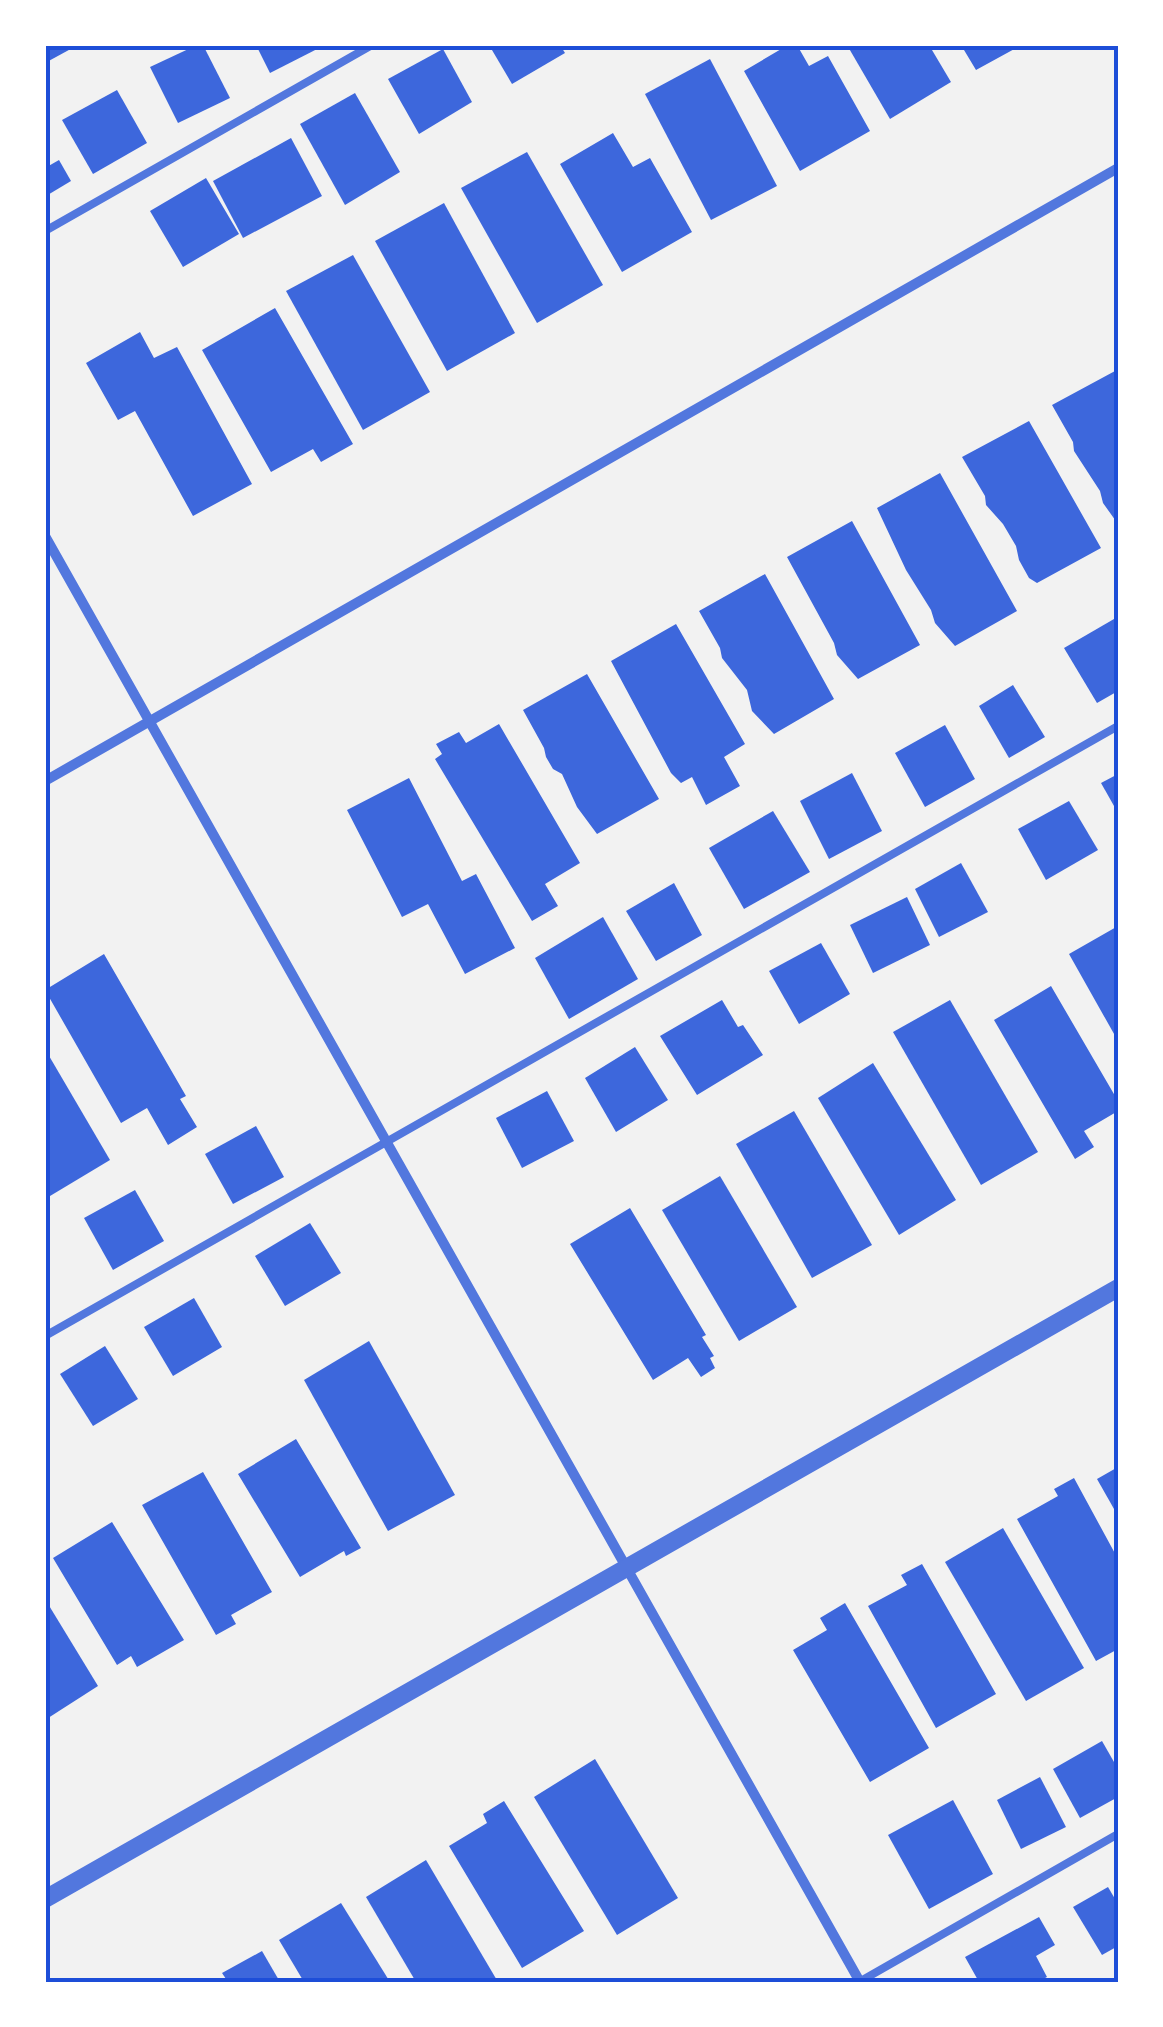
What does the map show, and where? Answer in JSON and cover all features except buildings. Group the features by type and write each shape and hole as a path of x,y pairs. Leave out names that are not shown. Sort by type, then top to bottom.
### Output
{"street":[{"path":"45,781 1118,168"},
{"path":"45,536 859,1982"},
{"path":"45,1899 1118,1288"}],"lane":[{"path":"45,231 372,45"},
{"path":"45,1336 1118,726"},
{"path":"859,1982 1118,1834"}]}
